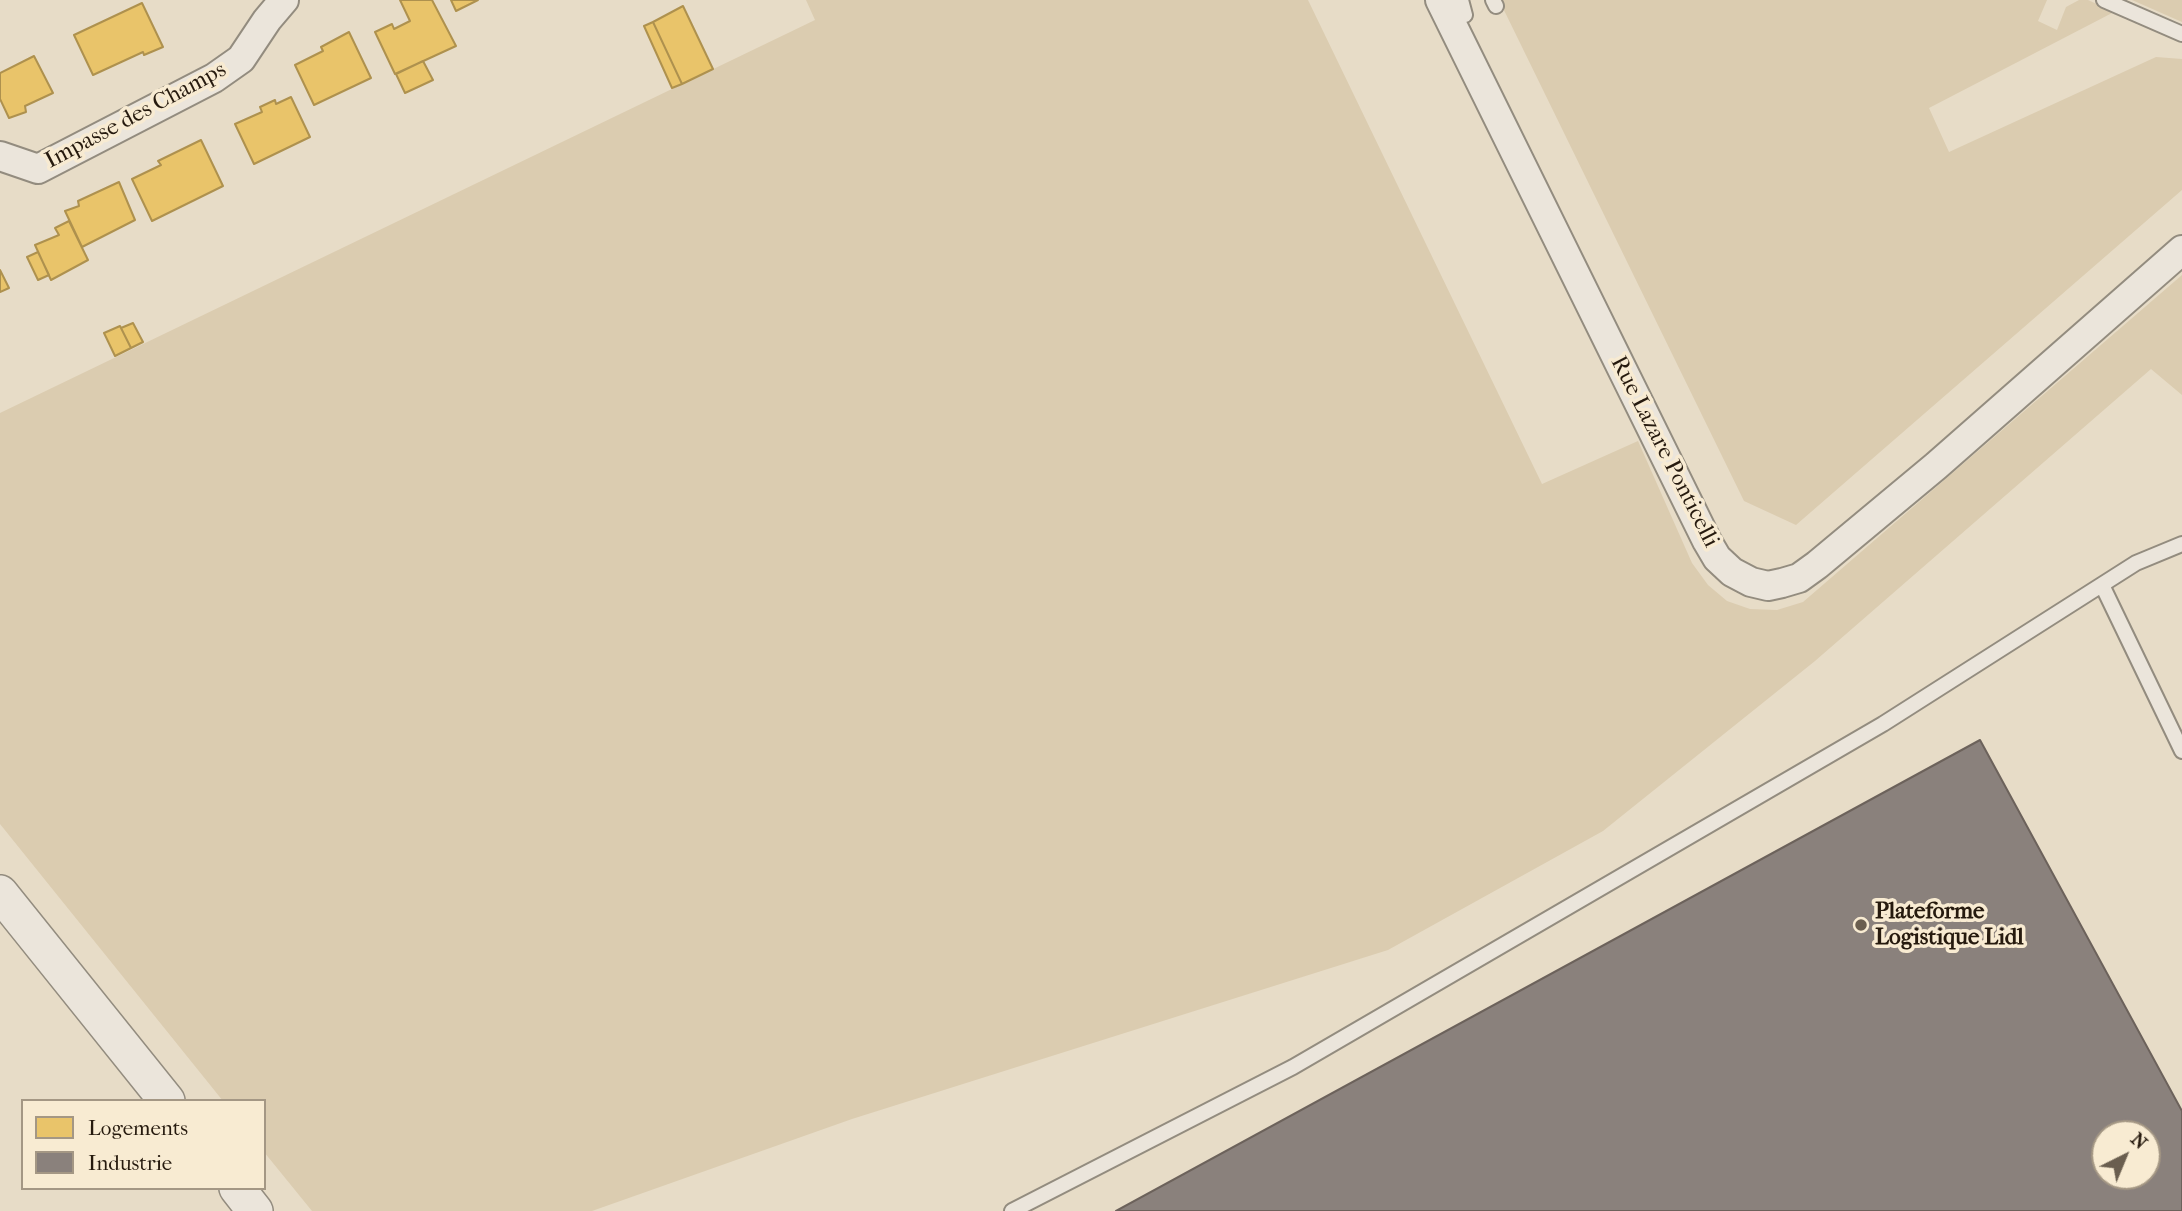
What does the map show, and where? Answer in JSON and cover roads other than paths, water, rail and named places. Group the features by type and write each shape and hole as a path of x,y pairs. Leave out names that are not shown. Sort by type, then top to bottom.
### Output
{"street":[{"name":"Impasse des Champs","path":"0,156 38,169 214,78 241,59 284,0"},
{"name":"Rue Lazare Ponticelli","path":"1440,0 1707,541 1717,558 1732,572 1751,582 1768,586 1782,583 1799,578 1817,565 1936,466 2182,250"},
{"path":"0,893 165,1099"},
{"path":"239,1190 255,1211"}],"lane":[{"path":"1461,0 1465,15"},
{"path":"2104,0 2182,34"},
{"path":"1012,1211 1293,1067 1883,724 2136,563 2182,544"},
{"path":"2102,584 2182,751"}],"place":[{"name":"Plateforme Logistique Lidl","path":"1861,925"}]}
